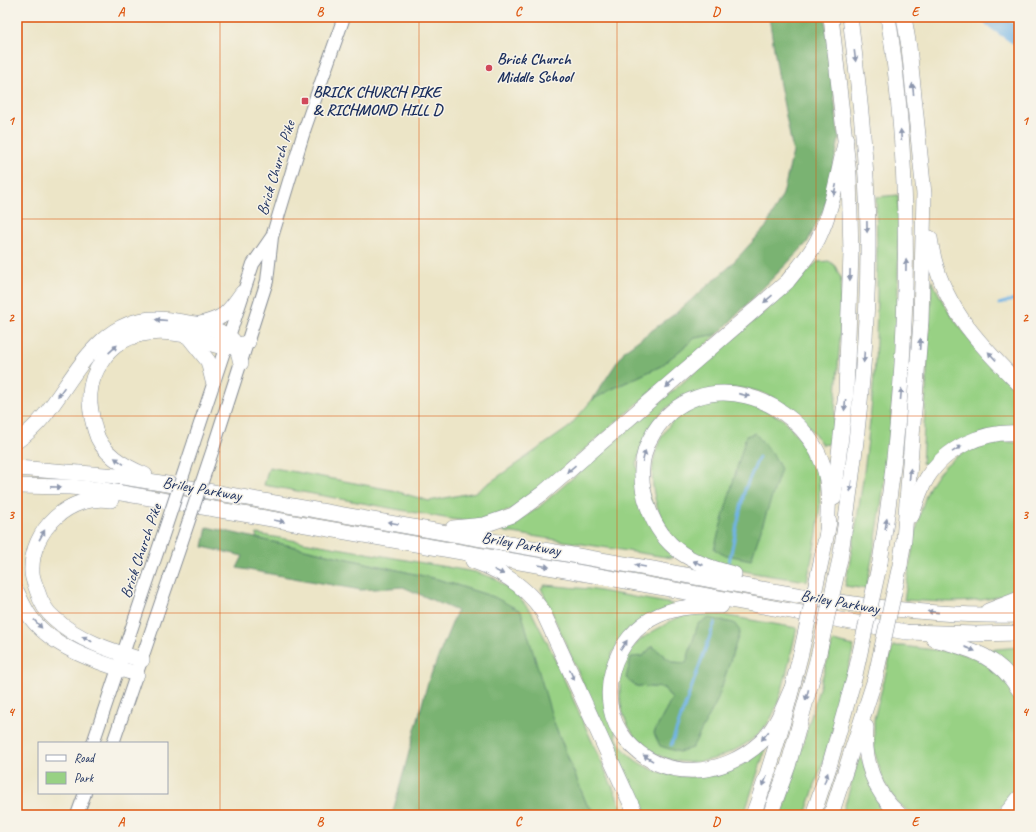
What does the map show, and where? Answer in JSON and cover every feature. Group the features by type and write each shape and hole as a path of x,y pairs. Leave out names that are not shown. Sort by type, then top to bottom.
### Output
{"highway":[{"path":"753,815 785,720 822,557 836,493 846,392 850,332 851,253 849,175 831,17"},
{"path":"770,815 788,766 818,657 840,559 851,489 860,412 866,324 868,232 860,95 850,17"},
{"path":"813,815 828,770 855,675 880,562 892,486 902,383 906,238 899,109 888,17"},
{"path":"904,17 909,47 924,194 932,252 940,282 960,319 977,340 1019,384"},
{"path":"432,530 484,525 514,515 542,493 787,282 806,258 818,239 834,195 846,139"},
{"path":"831,815 868,705 875,679 904,540 921,321 924,194"},
{"path":"17,441 44,416 83,360 102,340 113,332 135,323 151,319 200,324 215,321 227,314 242,293"},
{"path":"200,324 234,342 241,363"},
{"path":"167,484 132,469 109,454 95,433 89,398 94,373 105,356 117,344 129,337 144,333 164,332 234,342"},
{"path":"188,336 208,362 213,382"},
{"path":"802,595 764,582 709,568 694,562 678,552 661,532 650,514 644,496 641,474 644,456 649,440 669,413 680,405 703,396 736,393 768,403 782,410 796,421 807,434 817,450 824,466 827,480 827,532"},
{"path":"904,540 919,492 934,467 951,453 972,441 1003,433 1019,433"},
{"name":"Briley Parkway","path":"17,468 117,476 167,484 865,605 972,616 1019,615"},
{"name":"Briley Parkway","path":"17,486 70,487 104,490 906,632 976,634 1019,633"},
{"path":"139,667 120,661 97,644 72,631 53,618 40,601 32,573 33,560 41,536 49,523 66,509 83,501 100,498 208,515 241,514"},
{"path":"409,544 488,566 505,574 536,601 549,622 636,815"},
{"path":"17,592 27,613 50,637 101,663 120,661"},
{"path":"972,616 1012,604 1019,599"},
{"path":"772,608 695,606 674,609 657,616 641,626 620,650 614,664 609,685 610,703 616,723 626,740 647,758 669,768 694,771 719,766 740,756 761,742 777,722 791,690"},
{"path":"906,632 966,647 984,655 1009,675 1019,690"},
{"path":"868,705 865,739 869,766 879,790 900,815"},
{"path":"1005,815 1019,798"}],"main road":[{"name":"Brick Church Pike","path":"93,742 213,382 268,281 272,237 305,128 344,17"},
{"name":"Brick Church Pike","path":"234,342 242,293 253,264 272,237"},
{"path":"113,742 241,363"},
{"path":"77,815 85,794"}],"green space":[{"path":"769,17 825,17 839,139 824,209 807,243 718,334 695,338 661,366 592,400 625,350 676,313 728,268 766,227 783,194 793,152"},
{"path":"898,195 898,294 893,393 883,491 866,589 845,586 864,474 873,389 877,300 876,197"},
{"path":"829,261 835,266 841,278 840,338 833,439 829,444 822,445 807,424 798,415 777,400 765,394 753,390 736,388 689,397 673,403 663,411 653,423 646,436 636,464 673,554 672,558 506,532 500,528 524,517 538,508 793,287 817,262"},
{"path":"932,281 945,306 959,326 984,356 1019,392 1019,428 945,449 936,455 929,465 922,463"},
{"path":"718,334 517,508 475,522 450,519 264,485 269,467 392,490 429,501 476,492 568,428 592,400 661,366 695,338"},
{"path":"717,400 733,400 749,403 783,419 810,450 819,477 820,507 817,534 807,581 744,571 696,556 690,553 674,538 663,520 655,500 652,478 654,457 661,437 674,420 692,407"},
{"path":"755,433 774,456 781,469 751,560 722,554 714,549 746,436"},
{"path":"1003,441 1019,443 1019,589 992,598 963,602 904,600 915,535 929,487 936,476 949,462 964,452"},
{"path":"207,527 437,579 494,597 521,611 553,720 587,805 601,815 392,815 428,682 457,611 403,587 361,590 237,568 243,556 203,547"},
{"path":"257,534 475,572 494,578 516,594 532,613 551,650 625,815 601,815 587,805 553,720 494,597 437,579 256,538"},
{"path":"545,585 589,589 673,604 612,653 616,737 627,753 640,763 655,771 690,777 708,776 725,772 740,766 762,749 765,750 744,815 641,815 541,588"},
{"path":"691,614 722,615 797,628 786,677 778,703 768,723 758,735 738,748 716,758 698,762 680,762 664,758 650,750 637,739 628,726 622,709 620,678 625,658 640,640 674,619","holes":["698,625 679,752 660,745 654,733 672,699 664,688 636,686 631,658 643,656 652,646 672,662 687,663"]},
{"path":"709,618 734,623 740,631 717,701 692,748 679,752 660,746 654,733 672,699 664,688 636,686 626,678 631,657 643,656 652,646 672,662 686,663 698,624"},
{"path":"833,641 854,646 829,744 805,815 782,815"},
{"path":"893,646 960,653 980,660 997,671 1012,689 1019,703 1019,781 1008,801 991,815 914,815 898,804 884,782 874,751 874,719"},
{"path":"1019,647 1019,681 986,650"},
{"path":"859,758 861,759 892,815 842,815"}],"waterway":[{"path":"989,17 1019,38"},
{"path":"999,304 1019,298"},
{"path":"729,562 745,489 759,457"},
{"path":"671,745 715,622"}],"place":[{"name":"Brick Church Middle School","path":"489,68"},
{"name":"BRICK CHURCH PIKE & RICHMOND HILL D","path":"305,101"}]}
